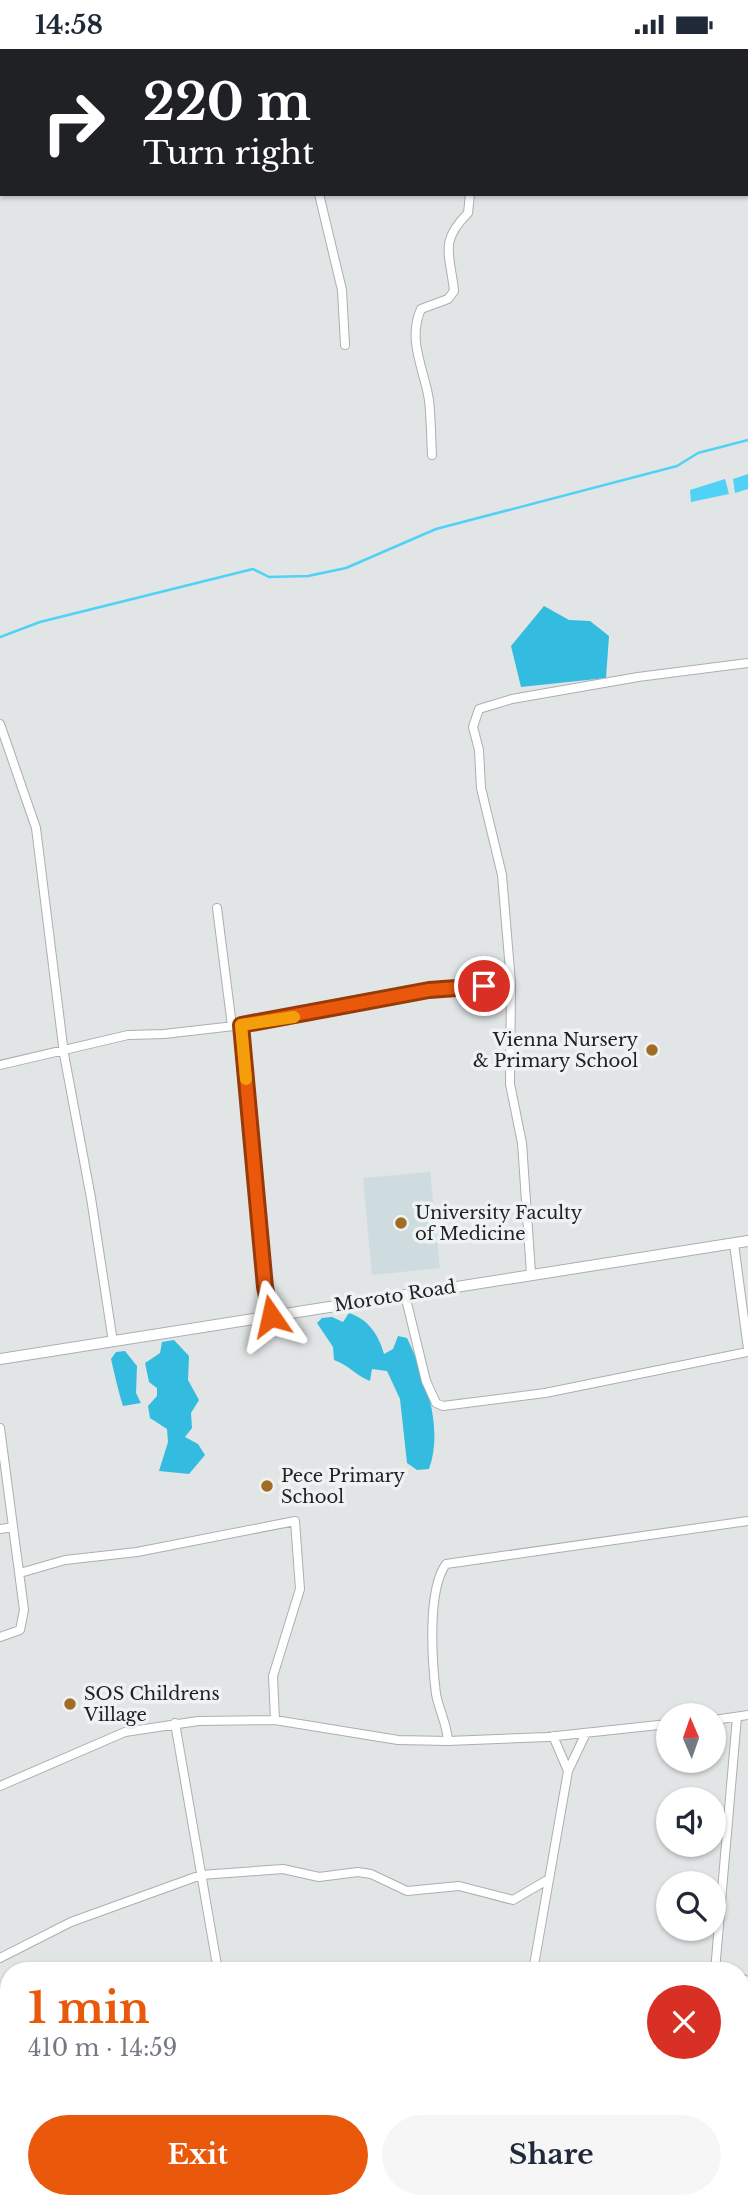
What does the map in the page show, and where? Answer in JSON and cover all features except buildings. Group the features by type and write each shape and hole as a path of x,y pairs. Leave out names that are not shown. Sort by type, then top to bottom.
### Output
{"main road":[{"name":"Moroto Road","path":"0,1359 531,1273 748,1241"}],"street":[{"path":"318,196 342,290 345,345"},
{"path":"432,456 429,403 418,362 414,327 421,309 449,299 454,291 449,239 457,223 468,213 470,196"},
{"path":"531,1273 522,1143 510,1084 511,983 502,867 481,787 479,750 473,727 478,709 512,699 638,677 748,663"},
{"path":"0,725 36,828 63,1049 91,1198 113,1342"},
{"path":"217,908 237,1026 265,1287 271,1316"},
{"path":"0,1065 128,1035 237,1026 429,990 511,983"},
{"path":"405,1295 426,1381 436,1403 443,1406 545,1392 748,1351 734,1244"},
{"path":"0,1429 20,1573 24,1624 20,1630 0,1637"},
{"path":"20,1573 65,1560 137,1552 295,1521 300,1589 274,1676 275,1720"},
{"path":"449,1741 436,1692 433,1621 435,1586 446,1564 748,1521"},
{"path":"0,1529 13,1527"},
{"path":"726,1718 748,1715"},
{"path":"716,1962 737,1717"},
{"path":"0,1786 125,1732 175,1723 275,1720 398,1740 449,1741 553,1736 656,1725"},
{"path":"175,1723 216,1962"},
{"path":"535,1962 568,1771 586,1733"},
{"path":"553,1736 568,1771"},
{"path":"0,1958 71,1922 201,1875 283,1869 318,1877 371,1874 407,1891 459,1886 513,1900 549,1879"}],"shaded area":[{"path":"748,474 748,489 735,493 733,479"},
{"path":"725,479 729,494 691,502 690,490"},
{"path":"544,606 569,620 590,621 609,636 606,678 521,687 511,646"},
{"name":"University Faculty of Medicine","path":"430,1172 440,1268 372,1275 363,1178"},
{"path":"349,1313 362,1319 372,1329 384,1354 393,1349 398,1336 407,1338 430,1402 434,1437 429,1469 417,1470 407,1463 400,1399 387,1371 372,1369 370,1381 334,1360 333,1347 317,1323 322,1318 332,1317 343,1322"},
{"path":"174,1340 189,1356 188,1380 199,1400 191,1413 192,1428 185,1437 198,1444 205,1455 189,1474 159,1471 168,1442 167,1429 150,1418 148,1406 157,1396 157,1388 149,1382 145,1363 160,1353 162,1342"},
{"path":"125,1351 137,1366 136,1393 141,1403 123,1406 111,1359 116,1352"}],"waterway":[{"path":"0,637 40,622 253,569 269,577 308,576 346,568 436,529 677,466 698,453 748,440"}],"slow traffic":[{"path":"246,1079 241,1025 294,1017"}],"place":[{"name":"Vienna Nursery & Primary School","path":"652,1050"},
{"name":"University Faculty of Medicine","path":"401,1223"},
{"name":"Pece Primary School","path":"267,1486"},
{"name":"SOS Childrens Village","path":"70,1704"}],"route":[{"path":"271,1316 265,1287 241,1025 270,1022 429,990 484,986"}]}
